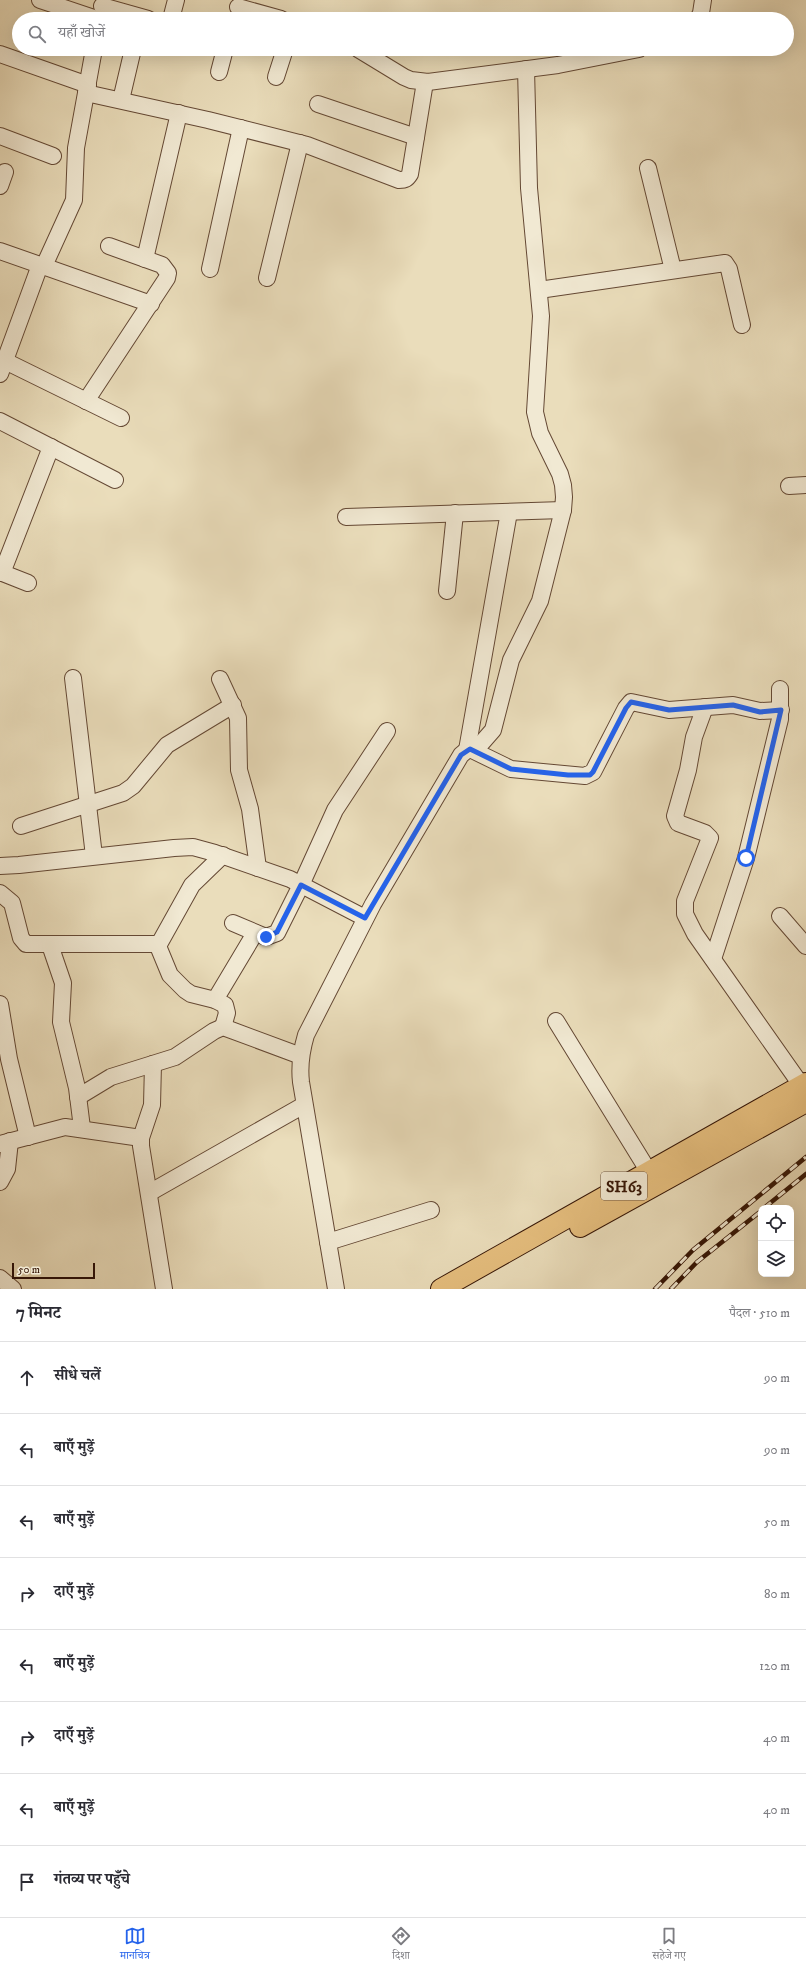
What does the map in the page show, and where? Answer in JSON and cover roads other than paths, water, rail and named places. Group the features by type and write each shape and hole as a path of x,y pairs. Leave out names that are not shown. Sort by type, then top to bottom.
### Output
{"main road":[{"name":"SH63","path":"441,1289 649,1172 805,1091"},
{"name":"SH63","path":"468,1289 805,1091"}],"street":[{"path":"40,0 100,11"},
{"path":"173,12 176,0"},
{"path":"701,12 703,0"},
{"path":"237,9 250,12"},
{"path":"0,54 87,89 121,100 300,143 403,180 410,174 425,82"},
{"path":"93,56 76,148 75,196 42,265 2,367 86,401 121,418"},
{"path":"121,100 131,56"},
{"path":"219,72 223,56"},
{"path":"276,77 282,56"},
{"path":"370,56 404,77 425,82 526,69 599,56"},
{"path":"336,1289 300,1074 300,1056 306,1035 365,918 461,755 468,750 479,746 493,730 511,660 540,602 563,510 563,485 537,423 535,412 541,316 529,188 526,69"},
{"path":"318,104 416,137"},
{"path":"144,259 179,113"},
{"path":"210,269 241,128"},
{"path":"0,136 53,156"},
{"path":"267,278 300,143"},
{"path":"648,168 674,270"},
{"path":"86,401 151,304 167,278 168,273 162,265 109,246"},
{"path":"0,251 151,304"},
{"path":"539,290 725,263 729,269 742,325"},
{"path":"0,421 115,480"},
{"path":"28,583 1,572 51,447"},
{"path":"789,486 806,485"},
{"path":"346,516 563,510"},
{"path":"468,750 509,512"},
{"path":"447,591 455,513"},
{"path":"74,678 94,856"},
{"path":"220,679 238,718 239,770 250,808 258,868"},
{"path":"712,959 746,858 781,710 780,690"},
{"path":"468,750 511,769 568,775 590,775 593,772 626,708 631,702 669,710 733,705 760,712 781,710"},
{"path":"21,826 118,796 128,790 159,753 171,742 233,705"},
{"path":"705,707 694,737 688,770 675,816 678,823 705,833 710,838 685,901 684,908 691,927 712,959 805,1091"},
{"path":"233,923 266,937 277,932 301,885 335,810 387,731"},
{"path":"0,866 186,847 223,855 301,885 365,918"},
{"path":"158,946 195,881 223,855"},
{"path":"0,893 12,903 23,942 30,945 150,943 158,946 170,975 185,990 199,997 222,1002 227,1008 223,1027"},
{"path":"780,916 806,946"},
{"path":"216,1000 255,932"},
{"path":"50,945 62,976 61,1027 78,1098 82,1128"},
{"path":"0,1004 5,1069 28,1137"},
{"path":"556,1021 649,1172"},
{"path":"78,1098 111,1077 175,1056 214,1031 223,1027 300,1056"},
{"path":"154,1064 151,1112 141,1138 164,1289"},
{"path":"149,1193 304,1104"},
{"path":"0,1182 7,1169 5,1142 65,1127 82,1128 141,1138"},
{"path":"328,1242 430,1210"},
{"path":"0,1278 13,1289"}],"railway":[{"path":"655,1289 693,1250 806,1157"},
{"path":"768,1205 806,1174"},
{"path":"671,1289 697,1262 758,1213"}]}
